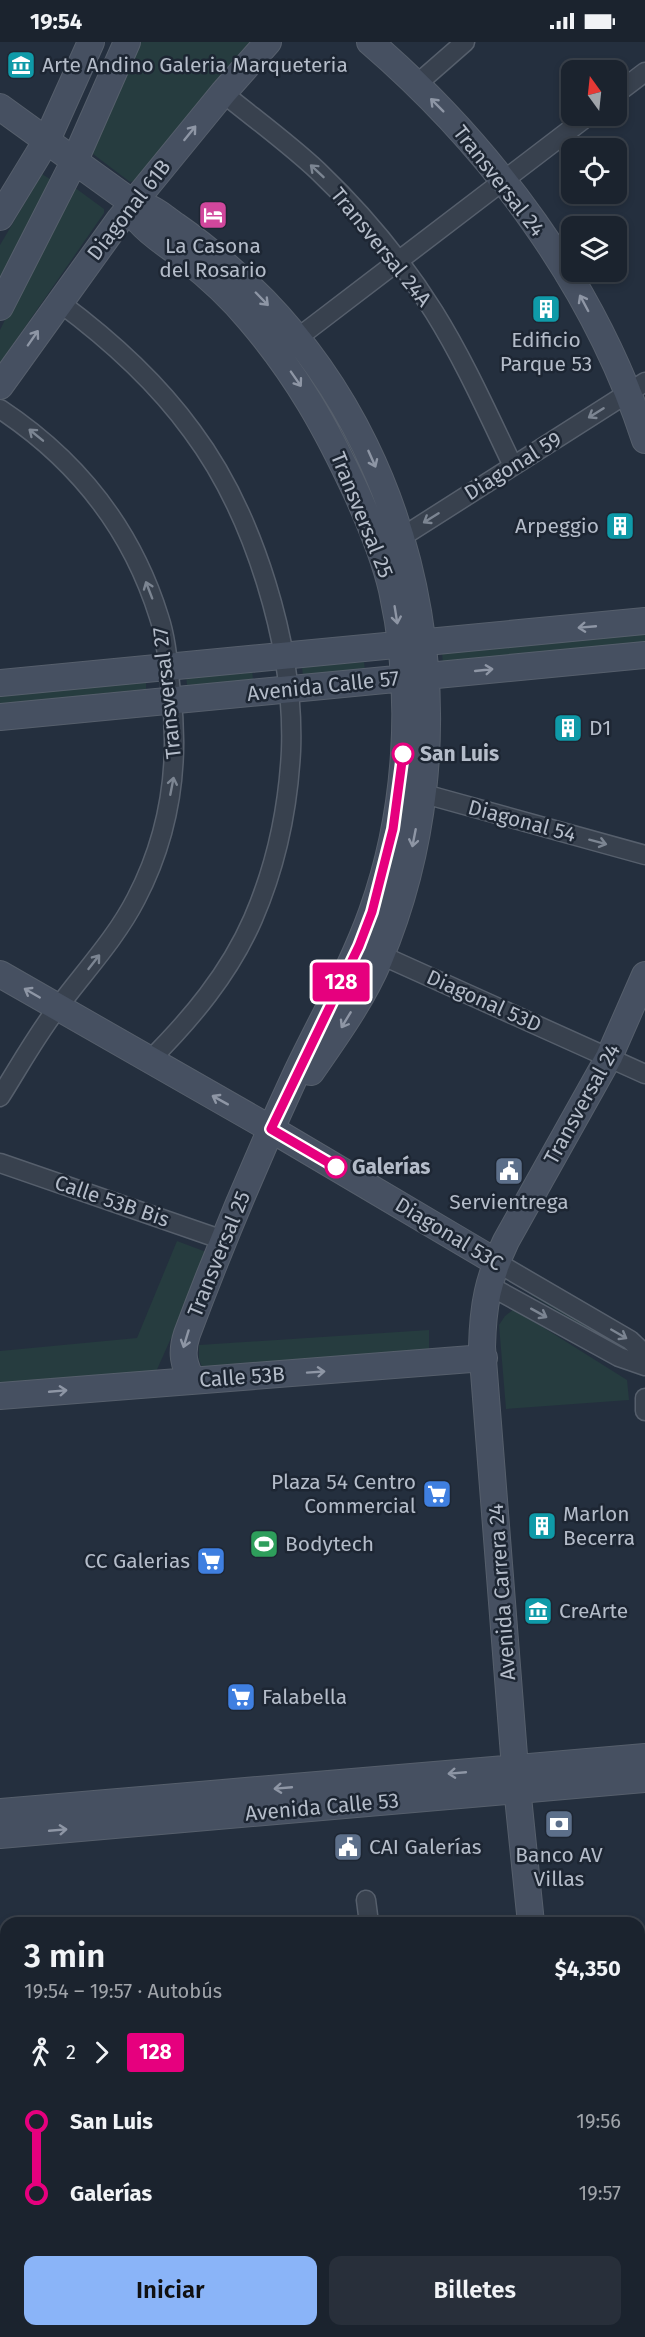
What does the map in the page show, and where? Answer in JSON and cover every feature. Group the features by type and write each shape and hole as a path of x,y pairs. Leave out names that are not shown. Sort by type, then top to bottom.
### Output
{"main road":[{"path":"0,217 47,140 91,42"},
{"path":"0,307 75,160 127,42"},
{"name":"Diagonal 61B","path":"0,386 132,204 268,42"},
{"name":"Transversal 24","path":"370,42 417,84 476,147 540,231 574,284 603,340 639,389 645,440"},
{"name":"Transversal 25","path":"0,107 132,204 141,223 287,345 302,388 343,465 391,543 416,593 412,644 415,677 405,728 411,790 384,871 370,951 343,1025 271,1129 223,1240 183,1347 183,1362 193,1381"},
{"name":"Avenida Calle 57","path":"0,683 645,621"},
{"name":"Avenida Calle 57","path":"0,717 645,654"},
{"name":"Diagonal 53C","path":"0,974 271,1129 492,1273"},
{"name":"Transversal 24","path":"492,1273 609,1058 645,975"},
{"name":"Avenida Carrera 24","path":"492,1273 483,1320 484,1358 516,1779 530,1917"},
{"name":"Calle 53B","path":"0,1396 484,1358"},
{"name":"Avenida Calle 53","path":"0,1835 516,1779 645,1757"},
{"name":"Avenida Calle 53","path":"0,1812 516,1779 645,1779"}],"street":[{"path":"417,84 465,42"},
{"path":"627,86 645,72"},
{"name":"Transversal 24A","path":"223,93 319,172 359,214 398,261 423,295 446,333 513,466"},
{"path":"287,345 575,126"},
{"path":"59,302 109,340 154,383 193,432 226,485 252,542 272,601 288,689 291,750 286,808 273,865 265,887 252,920 225,972 190,1019 149,1061"},
{"name":"Diagonal 59","path":"391,543 639,389"},
{"name":"Transversal 27","path":"0,409 36,433 77,472 112,516 140,565 159,618 168,667 175,770 162,837 136,900 98,957 57,1008 0,1097"},
{"name":"Diagonal 54","path":"411,790 645,855"},
{"name":"Diagonal 53D","path":"370,951 645,1074"},
{"name":"Calle 53B Bis","path":"0,1163 223,1240"},
{"name":"Diagonal 53C","path":"492,1273 630,1340 645,1354"},
{"name":"Diagonal 53C","path":"492,1273 619,1357 645,1366"},
{"path":"366,1900 368,1917"}],"green space":[{"path":"139,42 254,42 137,180 130,182 93,154 91,145"},
{"path":"42,174 53,181 0,287 0,245"},
{"path":"74,187 104,209 104,213 0,363 0,330 70,188"},
{"path":"645,632 645,645 443,665 442,652"},
{"path":"364,662 365,670 303,676 302,667"},
{"path":"252,670 253,680 187,685 186,675"},
{"path":"146,681 146,689 0,704 0,695"},
{"path":"177,1241 209,1253 155,1374 0,1386 0,1351 137,1338"},
{"path":"534,1291 618,1340 615,1345 531,1295"},
{"path":"514,1309 627,1380 629,1400 506,1409 499,1325"},
{"path":"429,1330 429,1354 203,1370 199,1359 199,1345"}],"bus line":[{"name":"128","path":"336,1167 271,1129 324,1014 359,946 372,912 393,829 403,754"}],"place":[{"name":"Arte Andino Galeria Marqueteria","path":"21,65"},
{"name":"La Casona del Rosario","path":"213,215"},
{"name":"Edificio Parque 53","path":"546,309"},
{"name":"Arpeggio","path":"620,526"},
{"name":"D1","path":"568,728"},
{"name":"San Luis","path":"403,754"},
{"name":"Galerías","path":"336,1167"},
{"name":"Servientrega","path":"509,1171"},
{"name":"Plaza 54 Centro Commercial","path":"437,1494"},
{"name":"Marlon Becerra","path":"542,1526"},
{"name":"Bodytech","path":"264,1544"},
{"name":"CC Galerias","path":"211,1561"},
{"name":"CreArte","path":"538,1611"},
{"name":"Falabella","path":"241,1697"},
{"name":"Banco AV Villas","path":"559,1824"},
{"name":"CAI Galerías","path":"348,1847"}]}
